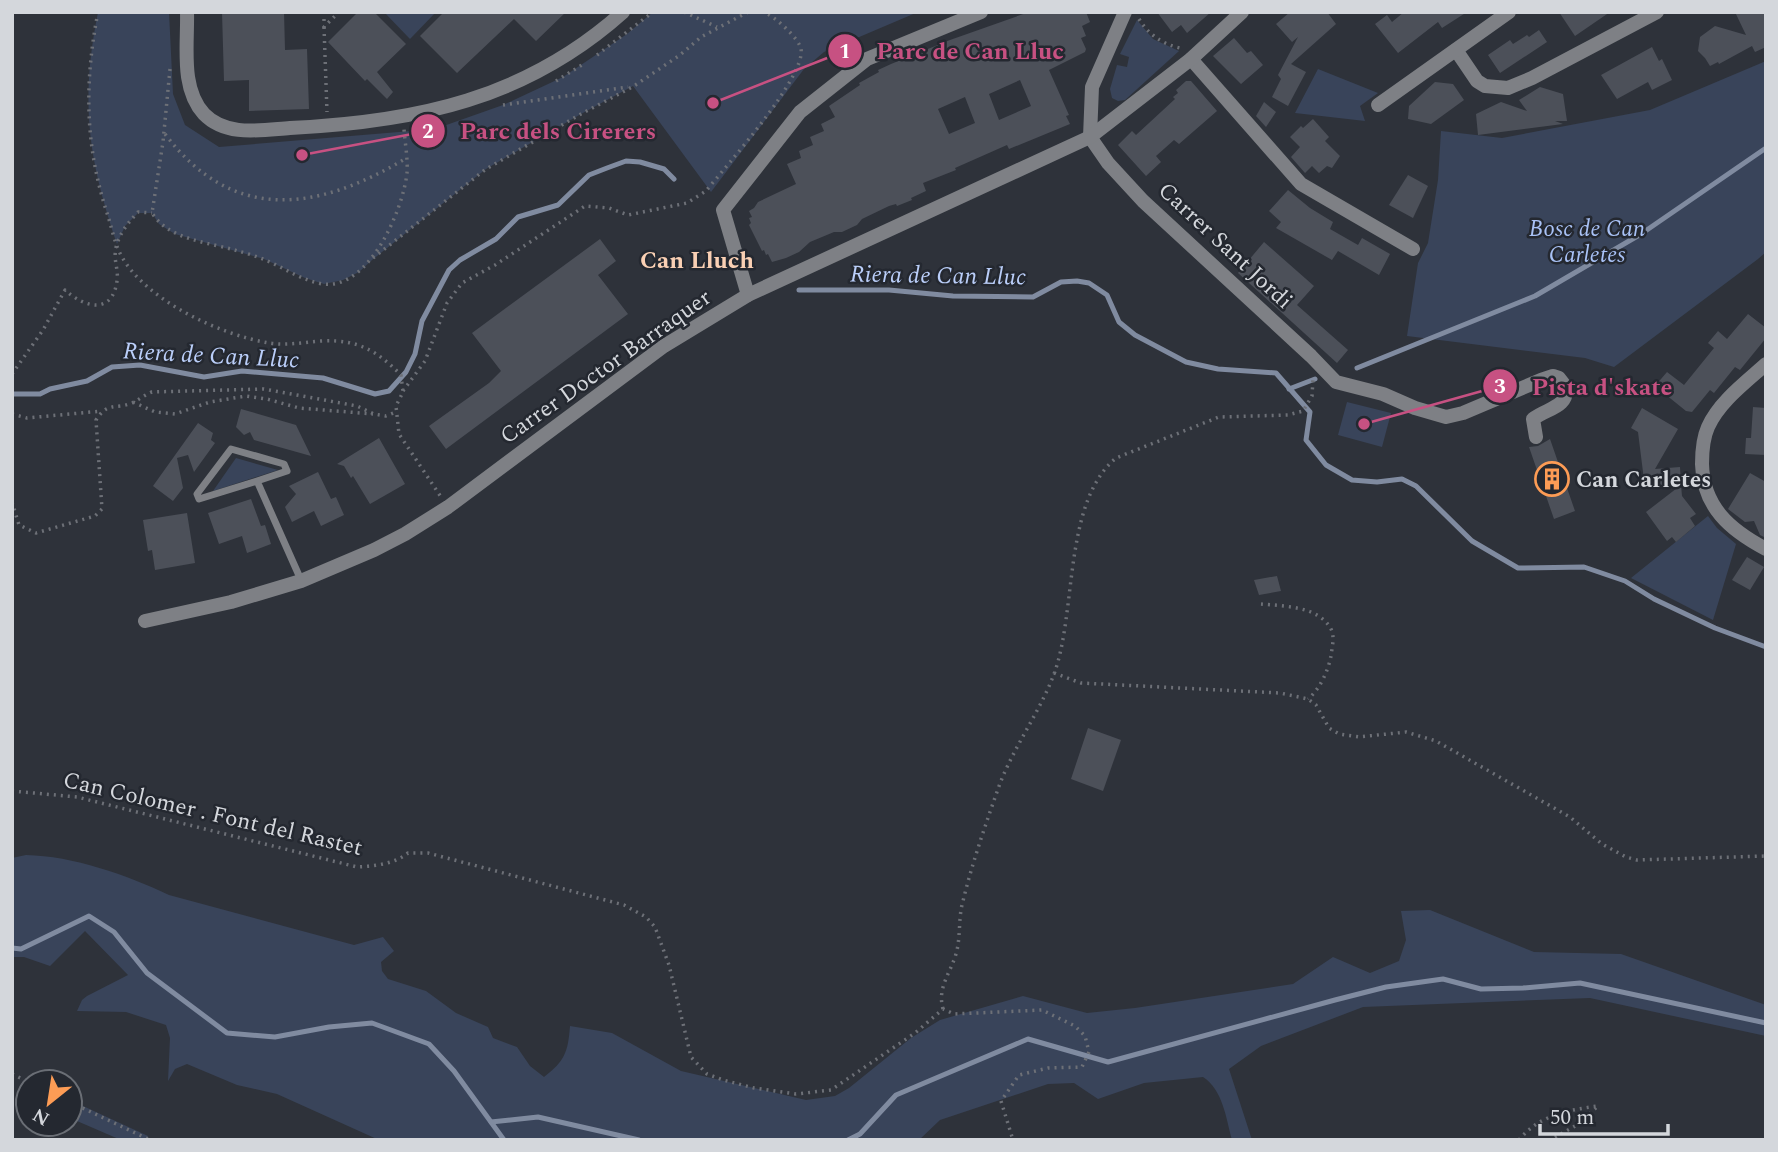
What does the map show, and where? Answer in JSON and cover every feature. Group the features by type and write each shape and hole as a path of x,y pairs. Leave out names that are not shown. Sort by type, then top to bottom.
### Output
{"street":[{"path":"187,12 188,80 192,95 215,124 241,130 328,127 425,114 489,94 567,56 623,12"},
{"path":"748,295 723,210 800,112 867,59 981,12"},
{"path":"1090,137 1092,87 1125,12"},
{"name":"Carrer Doctor Barraquer","path":"145,621 231,602 301,581 374,550 448,507 664,346 748,295 1090,137 1242,12"},
{"path":"1378,105 1509,12"},
{"path":"1456,50 1477,81 1485,86 1508,88 1657,12"},
{"path":"1188,54 1301,184 1413,249"},
{"name":"Carrer Sant Jordi","path":"1090,137 1108,163 1143,201 1336,382 1384,394 1415,408 1446,417 1463,413 1541,380 1559,377 1566,387 1565,398 1558,407 1533,419 1536,437"},
{"path":"1766,364 1717,411 1707,427 1702,449 1706,493 1710,501 1729,524 1766,549"}],"lane":[{"path":"231,449 284,464 287,471 257,481 199,499 197,494 231,449"},
{"path":"257,481 301,581"}],"path":[{"path":"98,12 92,41 88,123 103,201 122,257 146,285 189,315 234,336 278,345 323,341 346,342 365,347 383,356 401,375 403,392"},
{"path":"324,12 328,127"},
{"path":"324,27 339,12"},
{"path":"684,12 717,27"},
{"path":"170,69 152,213 159,224 176,234 264,259 324,284 343,281 359,272 486,169 634,86 717,27 748,12"},
{"path":"448,507 399,435 396,412 403,392 425,361 447,303 462,283 495,265 585,206 610,208 628,215 687,203 706,191 793,79 802,51 799,42 772,15 764,12"},
{"path":"1136,13 1149,32 1188,54"},
{"path":"503,105 634,86"},
{"path":"372,260 397,209 407,173 404,130"},
{"path":"164,132 178,152 206,176 254,199 288,201 327,195 360,182 406,158"},
{"path":"12,374 49,320 65,290 83,304 94,307 103,305 110,297 117,284 114,260 125,226 138,212 152,213"},
{"path":"1013,1140 1001,1101 1019,1075 1048,1068 1082,1067 1089,1052 1085,1036 1075,1026 1042,1010 954,1014 943,1009 940,1000 941,988 957,952 962,904 999,786 1054,673 1065,624 1076,546 1092,488 1102,469 1116,458 1219,417 1288,415 1303,411 1312,396 1313,380 1309,371 1311,356"},
{"path":"12,502 19,525 36,533 95,516 102,509 96,420 102,411 110,406 133,402 152,392 264,389 357,406 374,414"},
{"path":"133,402 155,412 175,414 210,402 246,396 299,408 386,416 396,412"},
{"path":"12,414 26,418 102,411"},
{"path":"1261,604 1303,609 1314,614 1331,629 1333,637 1329,664 1315,693 1308,699"},
{"path":"1054,673 1081,683 1280,693 1308,699 1315,705 1329,728 1339,734 1359,737 1406,732 1436,741 1570,817 1602,844 1626,857 1637,860 1766,856"},
{"name":"Can Colomer . Font del Rastet","path":"12,791 77,797 357,867 386,863 408,853 428,853 624,905 646,917 655,927 669,965 691,1057 707,1074 754,1088 796,1094 831,1090 915,1033 943,1009"},
{"path":"1519,1140 1526,1131 1545,1118 1570,1110 1598,1106 1577,1125 1550,1140"},
{"path":"84,1109 150,1140"}],"green space":[{"path":"98,12 169,12 173,94 185,125 219,147 435,129 503,105 563,77 627,34 653,12 918,12 824,52 804,69 711,192 633,86 486,169 359,272 343,280 324,284 264,259 175,234 159,224 152,213 138,213 125,226 117,244 99,184 90,130 89,74"},
{"path":"384,12 436,12 410,39"},
{"path":"1137,20 1153,39 1179,51 1125,100 1118,101 1112,98 1110,89 1117,65 1127,67 1129,57 1120,54"},
{"name":"Bosc de Can Carletes","path":"1766,61 1766,252 1758,259 1614,367 1585,358 1407,336 1418,263 1428,243 1438,180 1441,131 1502,138 1650,110"},
{"path":"1318,69 1378,93 1360,106 1365,121 1295,113"},
{"path":"1347,402 1391,413 1382,447 1338,435"},
{"path":"236,458 278,470 213,491"},
{"path":"1708,516 1717,528 1736,544 1713,620 1631,578"},
{"path":"26,855 81,863 136,880 169,895 354,945 383,937 394,951 381,962 382,971 388,979 426,991 456,1013 488,1027 493,1038 517,1047 530,1066 544,1077 557,1066 564,1055 570,1026 612,1033 681,1071 806,1100 835,1096 849,1088 911,1038 940,1020 1023,996 1087,1013 1293,984 1333,957 1370,973 1399,961 1406,940 1401,911 1430,910 1534,952 1621,954 1766,1005 1766,1036 1590,998 1363,1007 1261,1046 1229,1069 1252,1140 1232,1140 1219,1097 1203,1077 1144,1083 1098,1099 1074,1083 1048,1084 940,1120 919,1140 379,1140 277,1094 237,1085 187,1064 175,1069 168,1081 170,1038 166,1025 126,1012 77,1011 87,996 128,975 85,931 50,966 24,957 12,957 12,858"},
{"path":"84,1106 148,1136 147,1140 121,1140 84,1124"}],"building":[{"path":"222,12 284,12 285,50 307,49 309,109 249,111 249,80 224,81"},
{"path":"358,12 374,12 406,44 377,72 393,92 387,99 367,79 365,81 328,42"},
{"path":"444,12 566,12 536,41 514,19 457,73 420,36"},
{"path":"1029,12 1086,12 1090,22 1082,26 1086,36 1081,38 1085,52 1049,70 1069,115 1066,116 1070,124 1009,149 1007,145 955,168 956,170 923,183 926,191 911,198 912,200 889,206 862,219 857,225 810,242 799,252 772,262 768,254 762,251 749,225 749,218 752,217 749,211 758,202 796,184 787,164 801,158 799,151 813,145 810,137 824,131 821,124 835,117 829,106 860,85 859,83 879,72 878,70 950,40","holes":["1020,80 1031,106 999,120 989,94","965,97 975,123 949,134 938,109"]},
{"path":"1157,12 1211,12 1187,33 1181,25 1172,32"},
{"path":"1290,12 1327,12 1336,24 1291,64 1306,72 1288,106 1272,97 1281,79 1278,75 1298,37 1292,42 1276,24"},
{"path":"1404,12 1467,12 1442,28 1438,22 1398,53 1375,24 1387,15 1392,22"},
{"path":"1559,12 1610,12 1575,36"},
{"path":"1735,12 1766,12 1766,47 1755,52 1752,46 1710,66 1698,51 1700,37 1715,26 1746,35"},
{"path":"1539,30 1547,42 1500,73 1488,55 1510,40 1513,44"},
{"path":"1234,38 1247,53 1251,51 1263,65 1241,84 1213,56"},
{"path":"1652,47 1659,61 1662,59 1672,80 1652,90 1648,82 1617,99 1601,75"},
{"path":"1186,81 1191,81 1217,111 1179,144 1174,140 1156,156 1161,162 1146,176 1118,145 1132,131 1136,135 1175,99 1173,97 1178,93 1176,90"},
{"path":"1435,82 1453,84 1464,100 1431,124 1408,119 1409,106"},
{"path":"1540,87 1563,94 1567,121 1555,121 1563,124 1478,135 1476,114 1501,102 1527,111 1519,100"},
{"path":"1264,102 1276,112 1266,127 1256,116"},
{"path":"1313,119 1329,137 1325,141 1340,156 1332,168 1327,166 1319,173 1312,166 1305,173 1291,157 1300,147 1290,137"},
{"path":"1408,175 1428,186 1413,218 1389,205"},
{"path":"1288,190 1333,222 1330,229 1358,245 1362,238 1390,254 1379,275 1338,251 1332,260 1276,228 1281,222 1269,211"},
{"path":"600,239 616,261 598,275 628,314 446,449 429,426 489,383 501,371 472,333"},
{"path":"1264,242 1314,286 1297,305 1348,350 1337,363 1238,273"},
{"path":"1748,314 1766,328 1766,338 1740,370 1735,367 1714,393 1710,390 1692,412 1686,411 1655,386 1667,372 1684,385 1714,348 1708,343 1718,331 1727,339"},
{"path":"1753,407 1766,408 1766,455 1745,454 1746,438 1751,438"},
{"path":"1642,408 1678,429 1655,469 1680,467 1681,483 1645,488 1638,432 1631,428"},
{"path":"241,409 296,425 311,456 254,440 250,432 244,435 236,427"},
{"path":"198,423 213,433 211,440 215,443 194,472 188,455 177,458 183,488 173,501 153,486"},
{"path":"379,438 405,484 370,504 353,476 351,478 344,466 337,464"},
{"name":"Can Carletes","path":"1550,439 1575,511 1554,519 1529,447 1538,446"},
{"path":"318,472 331,499 336,497 344,515 321,526 314,511 292,522 285,507 296,494 289,486"},
{"path":"1750,473 1766,482 1766,538 1760,535 1754,521 1745,522 1728,509"},
{"path":"1681,485 1682,496 1696,514 1690,518 1695,526 1676,542 1672,537 1667,541 1646,512"},
{"path":"251,499 261,526 265,525 271,544 247,553 242,536 219,544 208,513"},
{"path":"187,513 195,563 155,570 152,550 148,551 143,520"},
{"path":"1747,557 1764,567 1750,590 1732,580"},
{"path":"1277,576 1281,591 1259,595 1254,580"},
{"path":"1088,728 1121,740 1103,791 1071,779"}],"waterway":[{"path":"1357,368 1535,296 1641,234 1766,148"},
{"name":"Riera de Can Lluc","path":"12,394 40,394 50,389 87,381 112,367 140,365 204,377 242,371 323,378 375,394 389,391 406,372 415,354 422,321 449,270 460,260 496,239 518,217 558,205 589,175 607,168 626,161 640,162 664,169 674,179"},
{"name":"Riera de Can Lluc","path":"799,290 889,290 953,296 1033,297 1061,282 1089,283 1107,295 1119,322 1135,335 1186,362 1218,369 1276,373 1310,412 1306,440 1326,465 1352,480 1377,482 1402,479 1416,486 1472,541 1518,568 1584,567 1625,581 1654,599 1715,628 1766,647"},
{"path":"1289,389 1315,379"},
{"path":"12,948 21,949 89,916 114,932 147,973 227,1033 275,1037 329,1027 372,1023 429,1044 454,1071 504,1140"},
{"path":"848,1140 860,1134 896,1095 1028,1039 1108,1062 1386,987 1443,979 1481,989 1580,983 1766,1023"},
{"path":"491,1122 538,1117 639,1140"}],"place":[{"name":"Parc de Can Lluc","path":"713,103"},
{"name":"Parc dels Cirerers","path":"302,155"},
{"name":"Pista d'skate","path":"1364,424"},
{"name":"Can Carletes","path":"1552,479"}],"district":[{"name":"Can Lluch","path":"697,260"}]}
